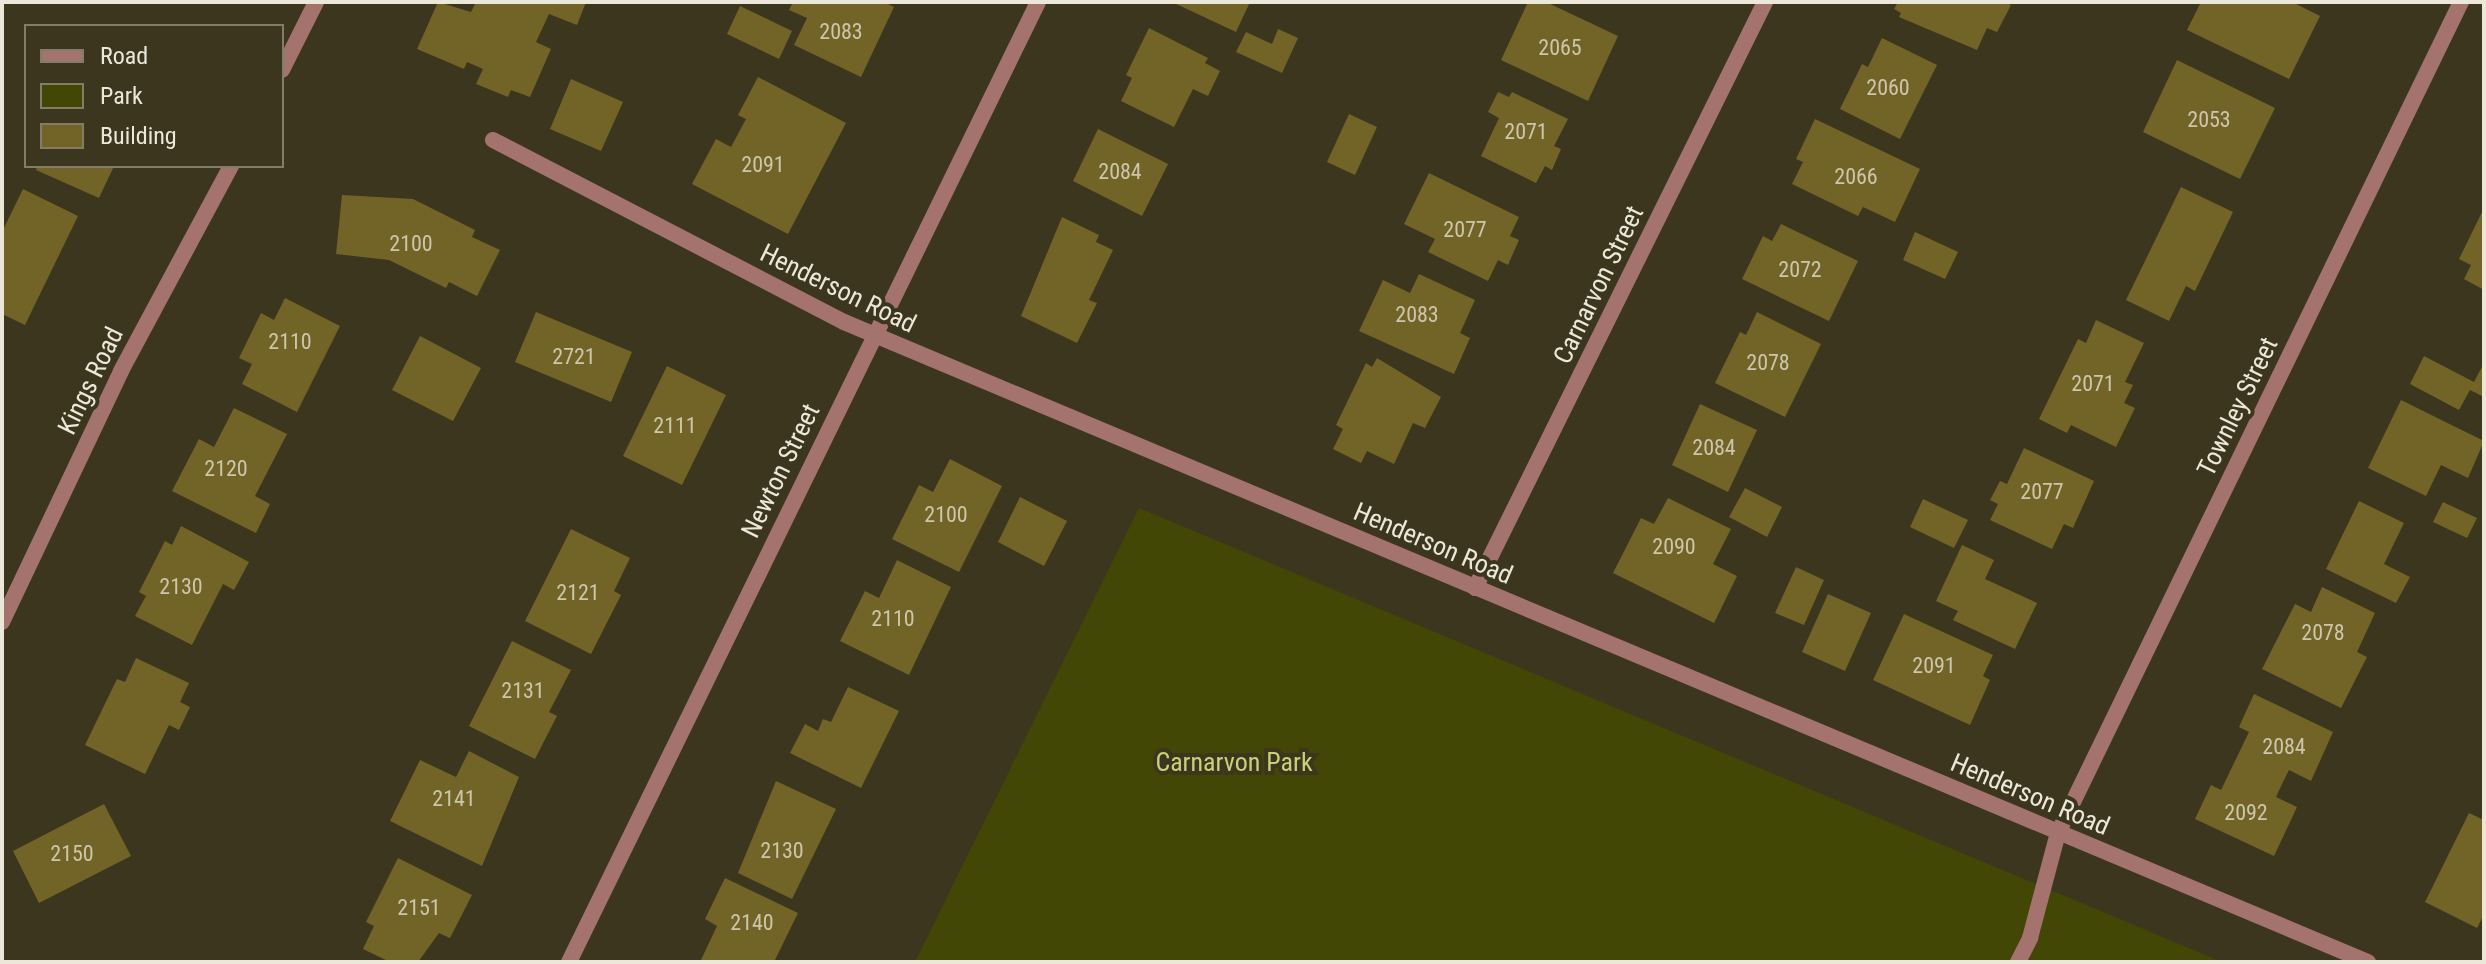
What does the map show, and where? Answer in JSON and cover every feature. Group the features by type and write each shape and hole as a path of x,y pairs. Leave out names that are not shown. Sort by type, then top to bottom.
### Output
{"street":[{"path":"284,66 316,2"},
{"name":"Newton Street","path":"569,962 1038,2"},
{"name":"Carnarvon Street","path":"1475,588 1765,2"},
{"name":"Townley Street","path":"2018,962 2030,938 2058,833 2461,2"},
{"name":"Henderson Road","path":"493,140 875,336 2368,962"},
{"name":"Kings Road","path":"2,622 121,371 230,168"}],"green space":[{"name":"Carnarvon Park","path":"1139,508 2222,962 915,962"}],"building":[{"path":"438,2 471,12 476,2 586,2 577,25 549,14 536,42 551,49 530,97 511,90 508,97 476,84 483,69 467,62 464,69 417,49"},
{"path":"793,2 884,2 894,7 861,77 794,45 807,18 789,10"},
{"path":"1172,2 1250,2 1236,32"},
{"path":"1528,2 1546,2 1618,36 1588,101 1501,60"},
{"path":"1898,2 2005,2 2011,5 1997,32 1987,28 1977,50 1899,17 1901,13 1894,9"},
{"path":"2201,2 2292,2 2320,16 2289,79 2187,30"},
{"path":"740,6 792,31 779,59 727,34"},
{"path":"1149,28 1208,58 1205,63 1220,71 1208,96 1193,89 1174,127 1121,101 1132,78 1126,75"},
{"path":"1278,29 1298,38 1282,73 1236,52 1246,32 1272,44"},
{"path":"1882,38 1937,65 1900,139 1840,109 1862,64 1868,67"},
{"path":"2177,60 2275,108 2240,179 2143,132"},
{"path":"758,77 846,123 788,234 692,184 716,139 731,147 746,119 738,115"},
{"path":"571,79 623,102 601,151 550,129"},
{"path":"1498,92 1509,97 1512,92 1568,119 1554,146 1561,149 1552,170 1545,166 1536,183 1481,156 1499,118 1488,112"},
{"path":"1349,114 1377,127 1355,175 1327,162"},
{"path":"1815,119 1920,169 1895,222 1863,207 1858,216 1792,184 1803,162 1796,159"},
{"path":"1098,129 1168,164 1142,216 1073,181"},
{"path":"36,168 113,168 99,198"},
{"path":"1429,173 1519,217 1510,236 1519,240 1508,265 1498,260 1488,281 1428,252 1435,239 1404,224"},
{"path":"2181,187 2233,212 2195,291 2186,286 2169,321 2126,300"},
{"path":"23,189 78,216 25,325 2,314 2,232"},
{"path":"342,195 413,199 475,230 472,237 500,250 477,296 449,282 446,288 389,260 336,254"},
{"path":"2484,208 2484,290 2464,279 2471,265 2459,259"},
{"path":"1062,217 1099,235 1096,242 1113,250 1089,300 1097,303 1077,343 1021,316"},
{"path":"1781,224 1858,261 1829,321 1742,279 1763,236 1772,241"},
{"path":"1915,232 1958,252 1945,279 1903,260"},
{"path":"1419,274 1475,300 1460,333 1470,338 1454,374 1359,331 1383,280 1410,293"},
{"path":"285,298 340,326 297,412 242,384 252,364 239,358 261,313 274,320"},
{"path":"536,312 632,352 611,402 515,362"},
{"path":"1757,312 1821,344 1785,417 1715,383 1740,332 1746,335"},
{"path":"2096,320 2144,343 2125,382 2133,385 2124,403 2135,408 2116,447 2071,425 2067,433 2039,419 2078,339 2086,343"},
{"path":"420,336 481,368 453,421 392,390"},
{"path":"2424,356 2474,382 2484,363 2484,397 2470,390 2459,410 2410,384"},
{"path":"1377,358 1441,397 1425,428 1413,423 1394,464 1367,451 1361,463 1333,449 1343,429 1336,425 1366,363 1372,367"},
{"path":"667,366 726,395 682,485 623,456"},
{"path":"2401,400 2484,441 2468,478 2441,465 2426,496 2368,468"},
{"path":"1700,404 1757,430 1728,492 1672,465"},
{"path":"234,408 287,434 255,496 270,504 256,533 172,491 199,439 214,447"},
{"path":"2024,448 2094,481 2073,528 2064,524 2052,549 1990,520 1998,504 1990,500 2000,481 2007,484"},
{"path":"950,459 1002,486 959,572 892,539 919,485 933,492"},
{"path":"1745,488 1782,507 1767,537 1729,517"},
{"path":"1020,497 1067,521 1044,566 998,542"},
{"path":"1668,498 1731,529 1713,564 1737,576 1714,623 1613,573 1641,518 1654,524"},
{"path":"1923,499 1968,520 1954,548 1910,527"},
{"path":"2359,501 2404,523 2384,564 2410,577 2396,603 2326,569"},
{"path":"2443,502 2477,518 2467,538 2433,522"},
{"path":"181,526 249,562 234,590 223,584 192,645 135,616 146,596 139,592 165,541 172,545"},
{"path":"571,529 630,558 614,591 621,595 591,654 525,621"},
{"path":"1962,545 1994,560 1985,579 2037,603 2015,649 1953,620 1958,611 1936,601"},
{"path":"897,560 951,587 909,675 840,641 865,591 879,598"},
{"path":"1796,567 1824,580 1804,625 1775,613"},
{"path":"2322,587 2375,613 2357,652 2367,657 2341,708 2262,669 2295,604 2311,612"},
{"path":"1828,594 1871,613 1845,671 1802,652"},
{"path":"1904,614 1993,655 1983,676 1990,680 1970,725 1873,680"},
{"path":"512,641 571,670 549,712 557,716 535,759 469,726"},
{"path":"136,658 189,683 180,702 190,707 179,730 169,725 145,774 85,745 117,679 125,682"},
{"path":"848,687 899,711 861,788 790,753 805,724 818,731 823,719 831,722"},
{"path":"2254,694 2333,732 2311,781 2289,770 2282,784 2276,797 2297,807 2274,856 2195,819 2211,785 2221,790 2249,732 2239,727"},
{"path":"469,751 519,777 482,866 390,821 420,760 456,777"},
{"path":"776,781 836,809 792,899 738,873"},
{"path":"104,804 131,856 39,903 13,851"},
{"path":"2469,813 2484,820 2484,914 2477,928 2425,902"},
{"path":"398,858 472,895 450,938 439,933 418,962 390,962 363,949 374,926 366,922"},
{"path":"725,878 798,913 774,962 700,962 717,926 705,919"}]}
